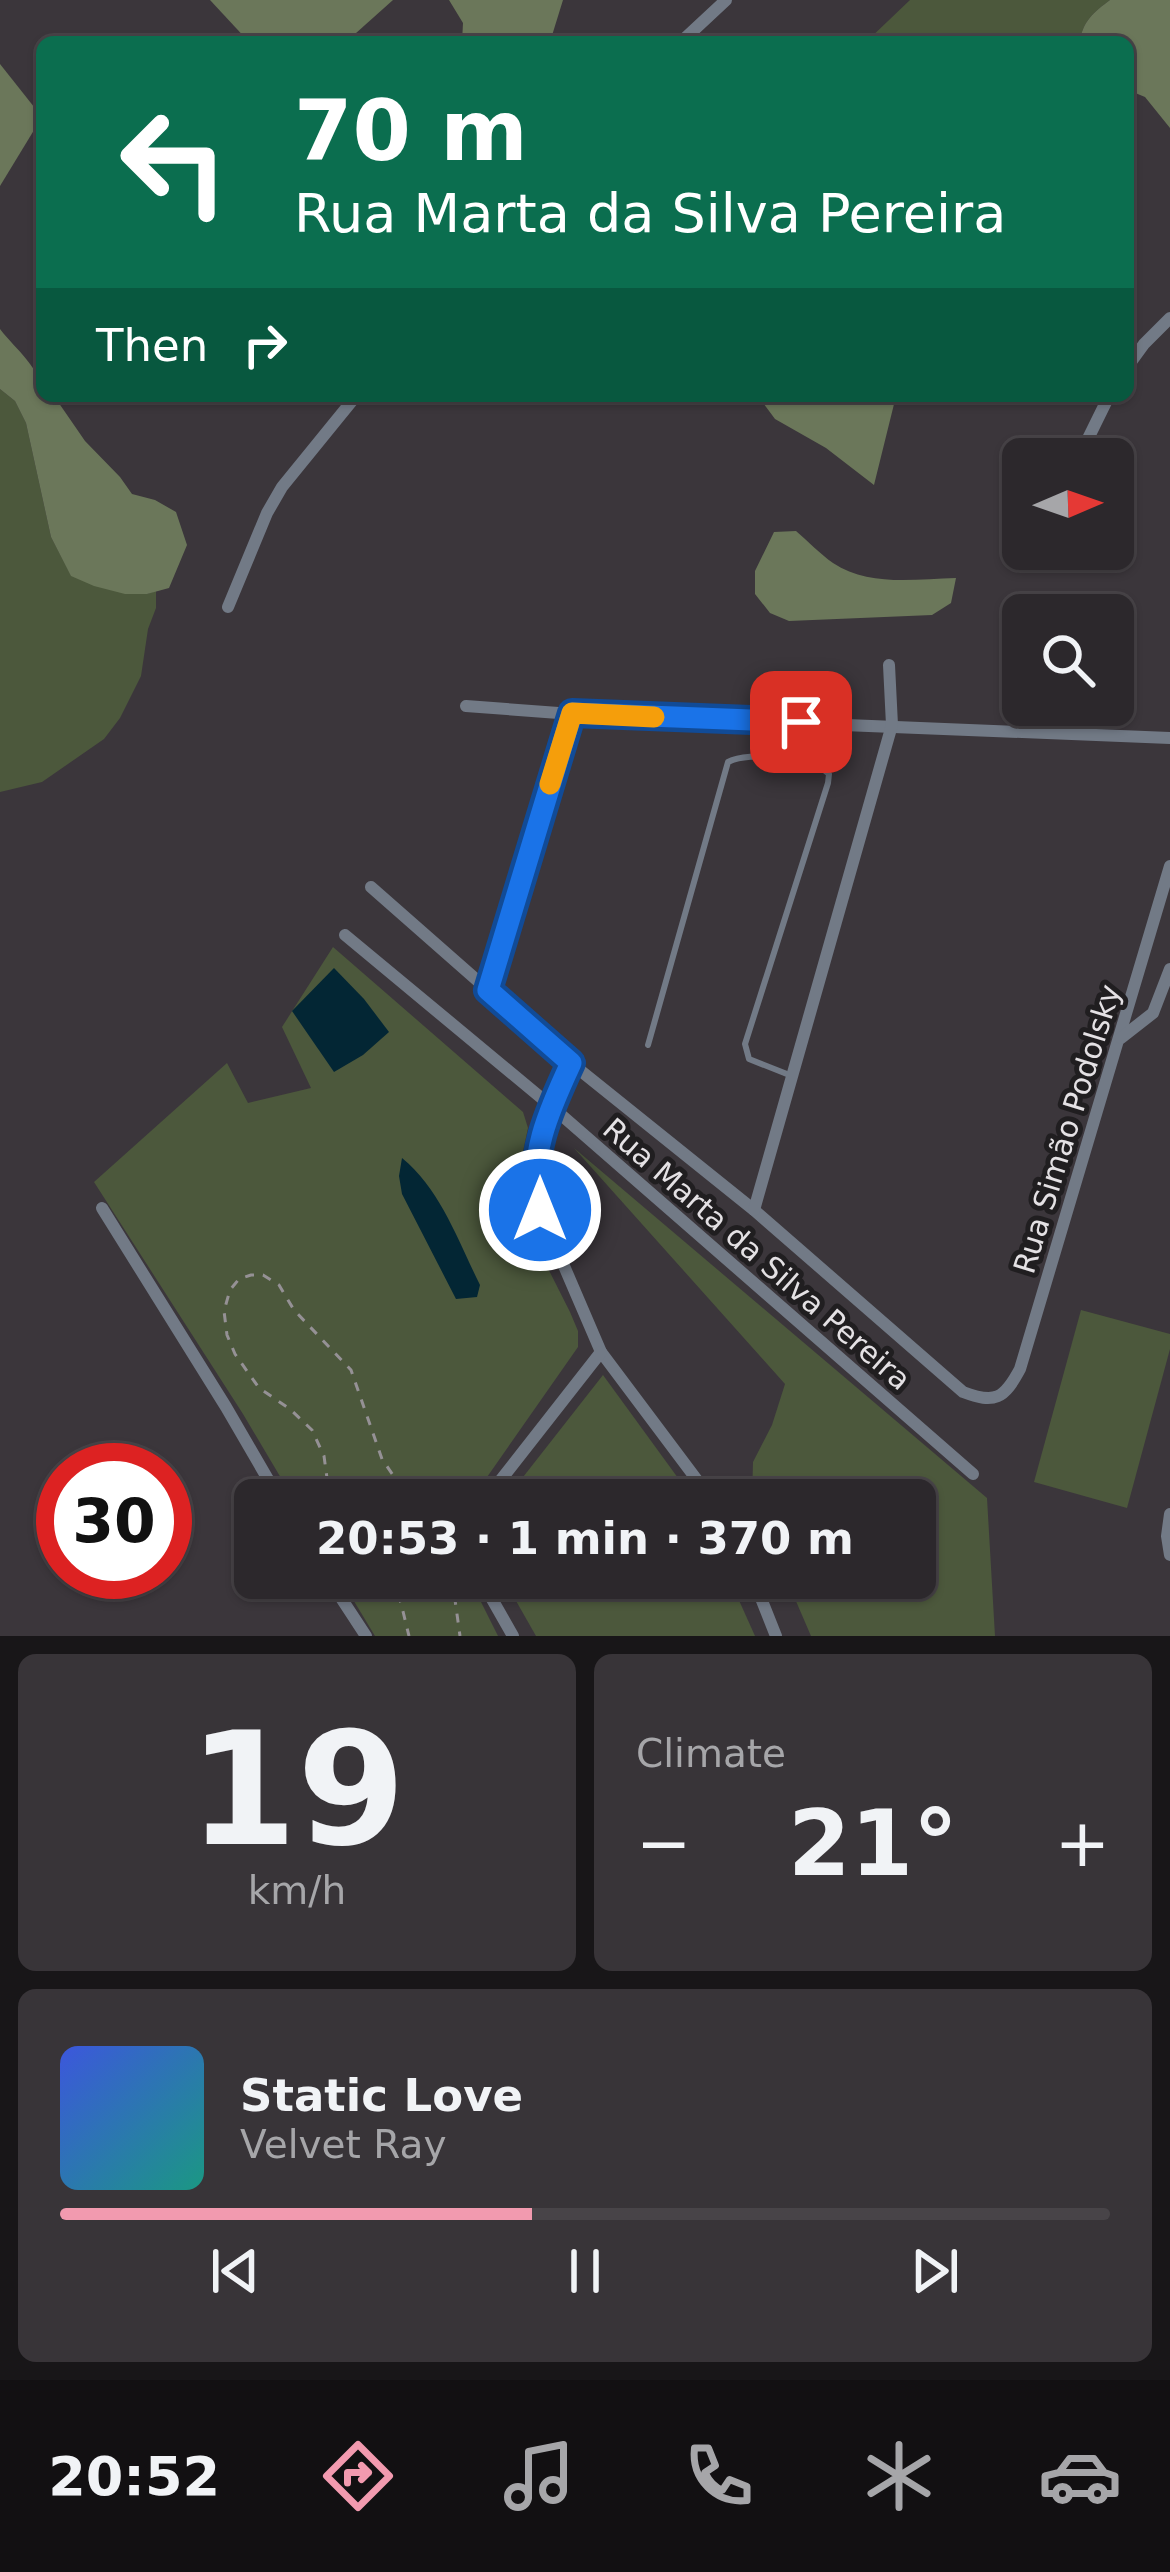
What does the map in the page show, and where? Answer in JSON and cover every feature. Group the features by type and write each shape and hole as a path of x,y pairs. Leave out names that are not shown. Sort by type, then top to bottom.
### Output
{"street":[{"path":"687,36 726,0"},
{"path":"1134,358 1170,318"},
{"path":"229,608 282,487 351,402"},
{"path":"1088,438 1106,402"},
{"path":"754,1210 892,725 890,665"},
{"path":"466,706 1170,738"},
{"path":"488,990 572,713"},
{"name":"Rua Simão Podolsky","path":"996,1398 1008,1391 1020,1369 1170,866"},
{"name":"Rua Marta da Silva Pereira","path":"371,886 571,1063 754,1210 963,1392 982,1400 996,1398"},
{"name":"Rua Marta da Silva Pereira","path":"345,935 551,1106 972,1472"},
{"path":"1120,1039 1153,1013 1170,969"},
{"path":"571,1063 551,1106 534,1175 535,1194 601,1352 696,1479"},
{"path":"102,1208 268,1479"},
{"path":"501,1479 601,1352"},
{"path":"1170,1514 1170,1556"},
{"path":"342,1599 366,1636"},
{"path":"492,1599 513,1636"},
{"path":"761,1599 776,1636"}],"lane":[{"path":"648,1045 728,762 745,756 814,763 829,774 828,783 746,1044 749,1060 792,1076"}],"path":[{"path":"327,1479 324,1456 312,1430 259,1388 227,1335 224,1311 239,1279 263,1275 279,1285 294,1310 351,1370 382,1459 396,1479"},
{"path":"398,1599 409,1636"},
{"path":"455,1599 460,1636"}],"green space":[{"path":"210,0 393,0 353,36 243,36"},
{"path":"449,0 563,0 552,36 462,36 463,23"},
{"path":"910,0 1110,0 1090,18 1081,36 872,36"},
{"path":"1110,0 1170,0 1170,128 1145,97 1134,92 1134,36 1081,36 1090,18"},
{"path":"0,64 36,109 36,127 0,186"},
{"path":"0,329 33,368 36,402 58,402 132,494 176,512 187,545 169,588 125,594 71,576 51,537 26,423 15,401 0,389"},
{"path":"0,389 15,401 26,423 51,537 71,575 147,594 156,591 156,608 141,676 104,739 42,782 0,792"},
{"path":"762,402 895,402 874,485 826,448 775,419"},
{"path":"796,531 833,563 862,576 956,578 951,603 932,615 789,621 770,613 755,594 755,571 774,532"},
{"path":"333,947 523,1112 528,1128 513,1199 570,1312 578,1347 486,1479 282,1479 94,1182 227,1063 248,1103 311,1088 282,1027"},
{"path":"574,1148 987,1498 995,1636 811,1636 795,1599 936,1599 936,1479 753,1479 753,1462 785,1384"},
{"path":"1081,1310 1170,1334 1127,1508 1034,1482"},
{"path":"603,1375 679,1479 521,1479"},
{"path":"353,1599 480,1599 498,1636 375,1636"},
{"path":"515,1599 738,1599 755,1636 536,1636"}],"water":[{"path":"334,968 389,1032 334,1072 292,1011"},
{"path":"402,1158 428,1185 447,1217 480,1285 477,1297 456,1299 402,1194"}],"slow traffic":[{"path":"550,784 572,713 654,717"}],"route":[{"path":"540,1210 534,1175 551,1106 571,1063 488,990 572,713 801,722"}]}
